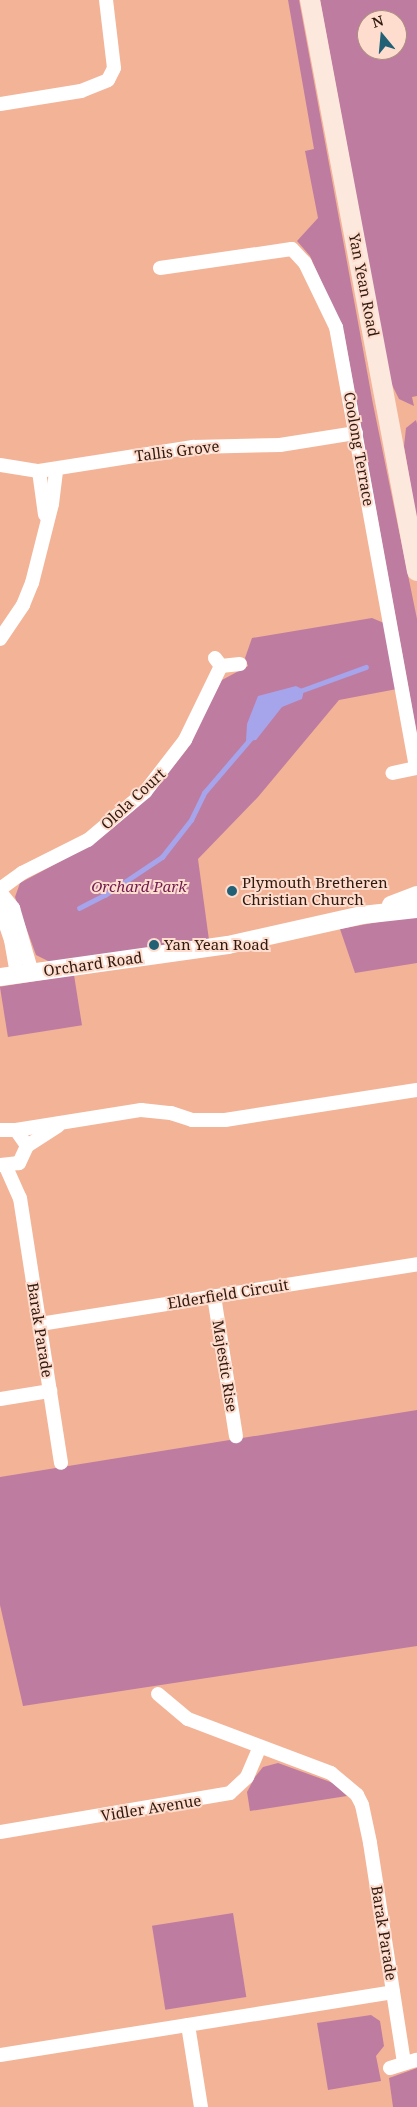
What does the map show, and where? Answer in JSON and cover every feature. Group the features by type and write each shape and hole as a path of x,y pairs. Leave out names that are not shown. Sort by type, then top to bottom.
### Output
{"main road":[{"name":"Yan Yean Road","path":"310,0 417,571"}],"street":[{"path":"0,104 81,91 108,80 114,68 106,0"},
{"name":"Coolong Terrace","path":"160,268 282,248 298,252 336,327 416,768 393,773"},
{"name":"Tallis Grove","path":"0,465 39,471 193,446 280,445 356,433"},
{"path":"0,640 23,605 32,583 46,519 52,504 56,469"},
{"path":"39,471 46,519"},
{"name":"Olola Court","path":"0,891 22,873 88,840 145,792 186,740 218,662 240,664"},
{"path":"0,891 13,908 16,975"},
{"name":"Orchard Road","path":"362,915 417,895"},
{"path":"0,908 16,975"},
{"name":"Orchard Road","path":"16,975 228,945 362,915 417,909"},
{"path":"6,1127 68,1121 141,1110 171,1113 192,1120 225,1120 417,1090"},
{"path":"2,1166 68,1121"},
{"path":"6,1127 25,1152"},
{"name":"Barak Parade","path":"25,1152 20,1198 61,1462"},
{"name":"Barak Parade","path":"2,1166 20,1198"},
{"name":"Elderfield Circuit","path":"40,1324 417,1264"},
{"name":"Majestic Rise","path":"214,1296 236,1436"},
{"path":"0,1399 50,1391"},
{"name":"Barak Parade","path":"0,2055 393,1992 367,1826 357,1795 331,1773 188,1719 158,1694"},
{"name":"Vidler Avenue","path":"0,1832 230,1793 247,1777 260,1747"},
{"name":"Vidler Avenue","path":"0,1825 15,1828"},
{"path":"390,2068 411,2061 393,1992"},
{"path":"188,2025 201,2107"}],"green space":[{"path":"288,0 299,0 373,404 417,619 417,735 344,333 310,256 297,241 318,218 305,151 314,149"},
{"path":"320,0 417,0 417,396 412,397 414,406 399,399 391,383"},
{"path":"416,420 417,522 404,446 406,428"},
{"name":"Orchard Park","path":"372,618 384,623 397,689 339,700 258,797 198,859 209,940 50,962 36,955 15,897 20,883 91,845 149,797 187,749 222,680 248,666 245,658 252,638"},
{"path":"417,915 417,963 355,973 340,929"},
{"path":"74,975 82,1025 8,1037 0,987"},
{"path":"417,1410 417,1646 23,1706 0,1605 0,1477"},
{"path":"278,1763 333,1783 347,1796 250,1811 247,1792 255,1777 263,1767"},
{"path":"233,1913 246,1997 165,2010 152,1926"},
{"path":"371,2015 380,2021 384,2046 376,2056 381,2081 328,2090 317,2023"},
{"path":"417,2068 417,2107 393,2107 389,2078"}],"water":[{"path":"296,686 304,690 302,699 282,707 256,740 246,741 247,724 258,696"}],"waterway":[{"path":"300,691 366,667"},
{"path":"79,908 105,895 162,857 191,820 204,793 251,738"}],"place":[{"name":"Plymouth Bretheren Christian Church","path":"232,891"},
{"name":"Yan Yean Road","path":"154,945"}]}
